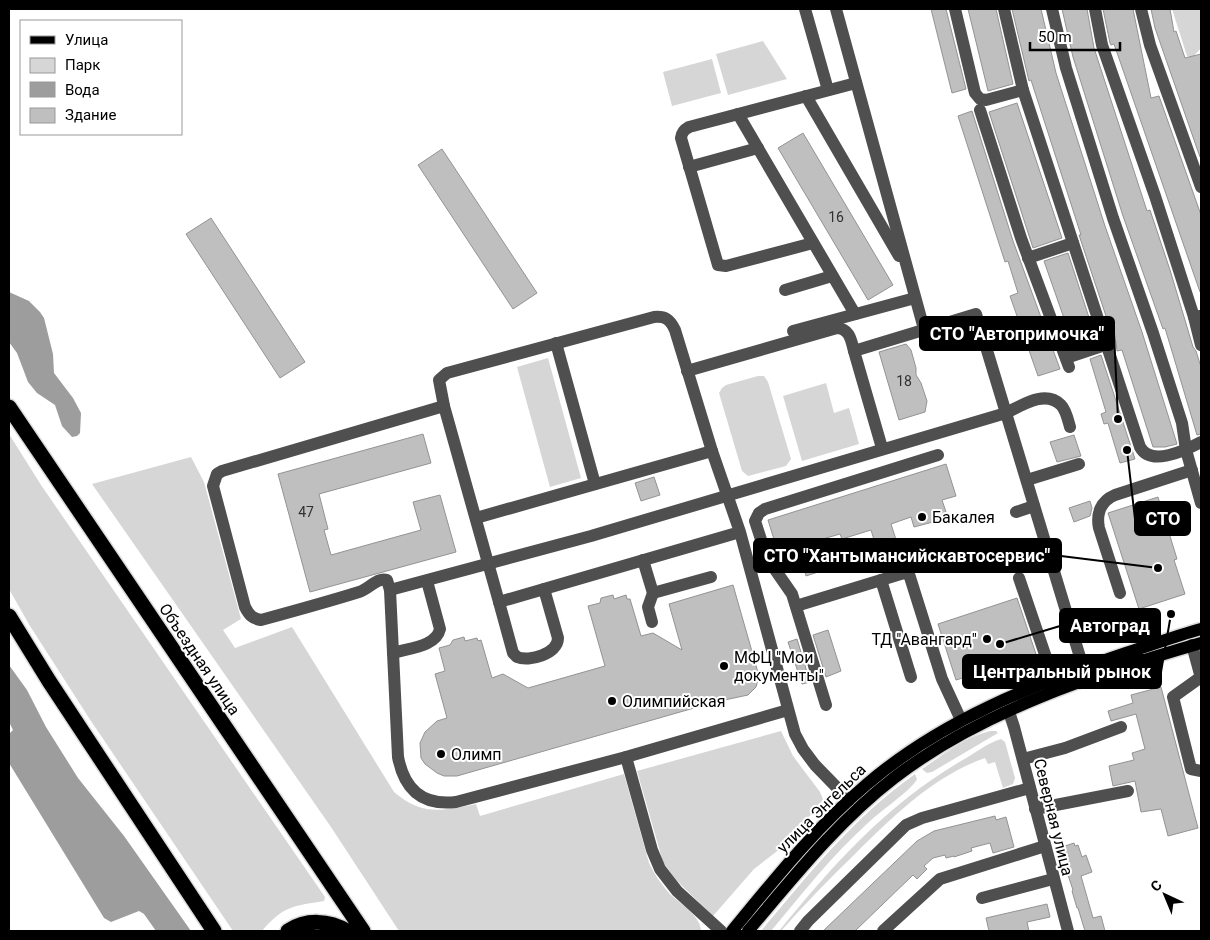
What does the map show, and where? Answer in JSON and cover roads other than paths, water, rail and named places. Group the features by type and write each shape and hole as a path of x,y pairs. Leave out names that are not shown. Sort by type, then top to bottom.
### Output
{"highway":[{"name":"Объездная улица","path":"9,407 362,931"},
{"path":"9,616 120,790 214,931"},
{"path":"288,931 303,924 318,922 332,924 347,931"}],"main road":[{"name":"улица Энгельса","path":"732,931 800,851 853,805 907,754 962,720 1053,678 1201,628"},
{"path":"1188,632 1197,644"},
{"name":"улица Энгельса","path":"748,931 853,805 914,764 968,732 1057,691 1197,644"},
{"path":"1083,667 1087,680"},
{"path":"1053,678 1057,691"},
{"path":"1003,700 1009,712"}],"street":[{"path":"806,9 828,90"},
{"path":"836,9 924,329"},
{"path":"955,9 975,93 980,98 986,100 1023,90"},
{"path":"1004,9 1023,90 1143,452 1157,457 1186,450 1201,442"},
{"path":"1052,9 1066,68 1112,218 1153,332 1182,423 1186,450 1201,503"},
{"path":"1095,9 1102,45 1198,316 1201,345"},
{"path":"1141,9 1150,45 1201,187"},
{"path":"813,243 726,266 718,265 681,138 684,129 689,127 856,83"},
{"path":"806,96 908,270"},
{"path":"980,110 1028,258 1067,363 1108,344"},
{"path":"738,114 855,314"},
{"path":"689,167 758,148"},
{"path":"1028,258 1073,242"},
{"path":"785,290 832,276"},
{"path":"793,331 916,298"},
{"path":"854,350 976,314 1083,667"},
{"path":"544,589 558,643 552,652 526,659 517,657 513,652 444,406 439,380 447,373 662,316 672,324 740,532 795,734 808,757 853,805"},
{"path":"687,371 837,328 846,330 854,350 882,448"},
{"path":"556,343 595,484"},
{"path":"390,590 489,565 1006,413 1031,400 1049,400 1061,405 1070,427"},
{"path":"444,406 222,470 217,474 213,486 245,607 251,617 261,620 271,618 362,591 382,579 387,580 390,590 398,757 402,774 410,787 429,800 456,802 626,757 788,710"},
{"path":"476,518 712,451"},
{"path":"826,705 796,606 788,588 764,552 755,521 759,513 765,509 938,455"},
{"path":"1027,480 1079,464"},
{"path":"1120,593 1099,528 1100,508 1108,498 1115,495 1192,470"},
{"path":"1016,512 1034,506"},
{"path":"499,602 740,532"},
{"path":"643,560 653,593 648,607 652,622"},
{"path":"796,606 904,572 909,574 942,679 962,720"},
{"path":"653,593 711,577"},
{"path":"1019,578 1053,678"},
{"path":"881,580 911,677"},
{"path":"393,653 432,642 438,634 440,629 427,581"},
{"path":"1197,644 1201,678 1173,697 1191,769 1201,771"},
{"name":"Северная улица","path":"1009,712 1068,931"},
{"path":"1022,759 1066,748 1121,728"},
{"path":"626,757 652,850 660,869 677,891 721,931"},
{"path":"800,931 906,825 922,818 1030,788"},
{"path":"1035,809 1128,791"},
{"path":"882,931 940,879 1045,846"},
{"path":"982,898 1053,879"}],"water":[{"path":"9,292 29,301 44,318 53,354 54,373 73,398 81,413 80,433 77,436 72,437 62,426 55,405 37,393 28,382 17,353 9,342"},
{"path":"9,665 27,690 46,727 78,778 124,836 191,931 156,931 144,914 139,911 111,922 104,918 9,763 9,734 13,730 9,722"}],"place":[{"name":"СТО \"Автопримочка\"","path":"1118,419"},
{"name":"СТО","path":"1127,450"},
{"name":"Бакалея","path":"922,517"},
{"name":"СТО \"Хантымансийскавтосервис\"","path":"1158,568"},
{"name":"Центральный рынок","path":"1171,614"},
{"name":"ТД \"Авангард\"","path":"987,639"},
{"name":"Автоград","path":"1000,644"},
{"name":"МФЦ \"Мои документы\"","path":"724,666"},
{"name":"Олимпийская","path":"612,701"},
{"name":"Олимп","path":"441,754"}]}
